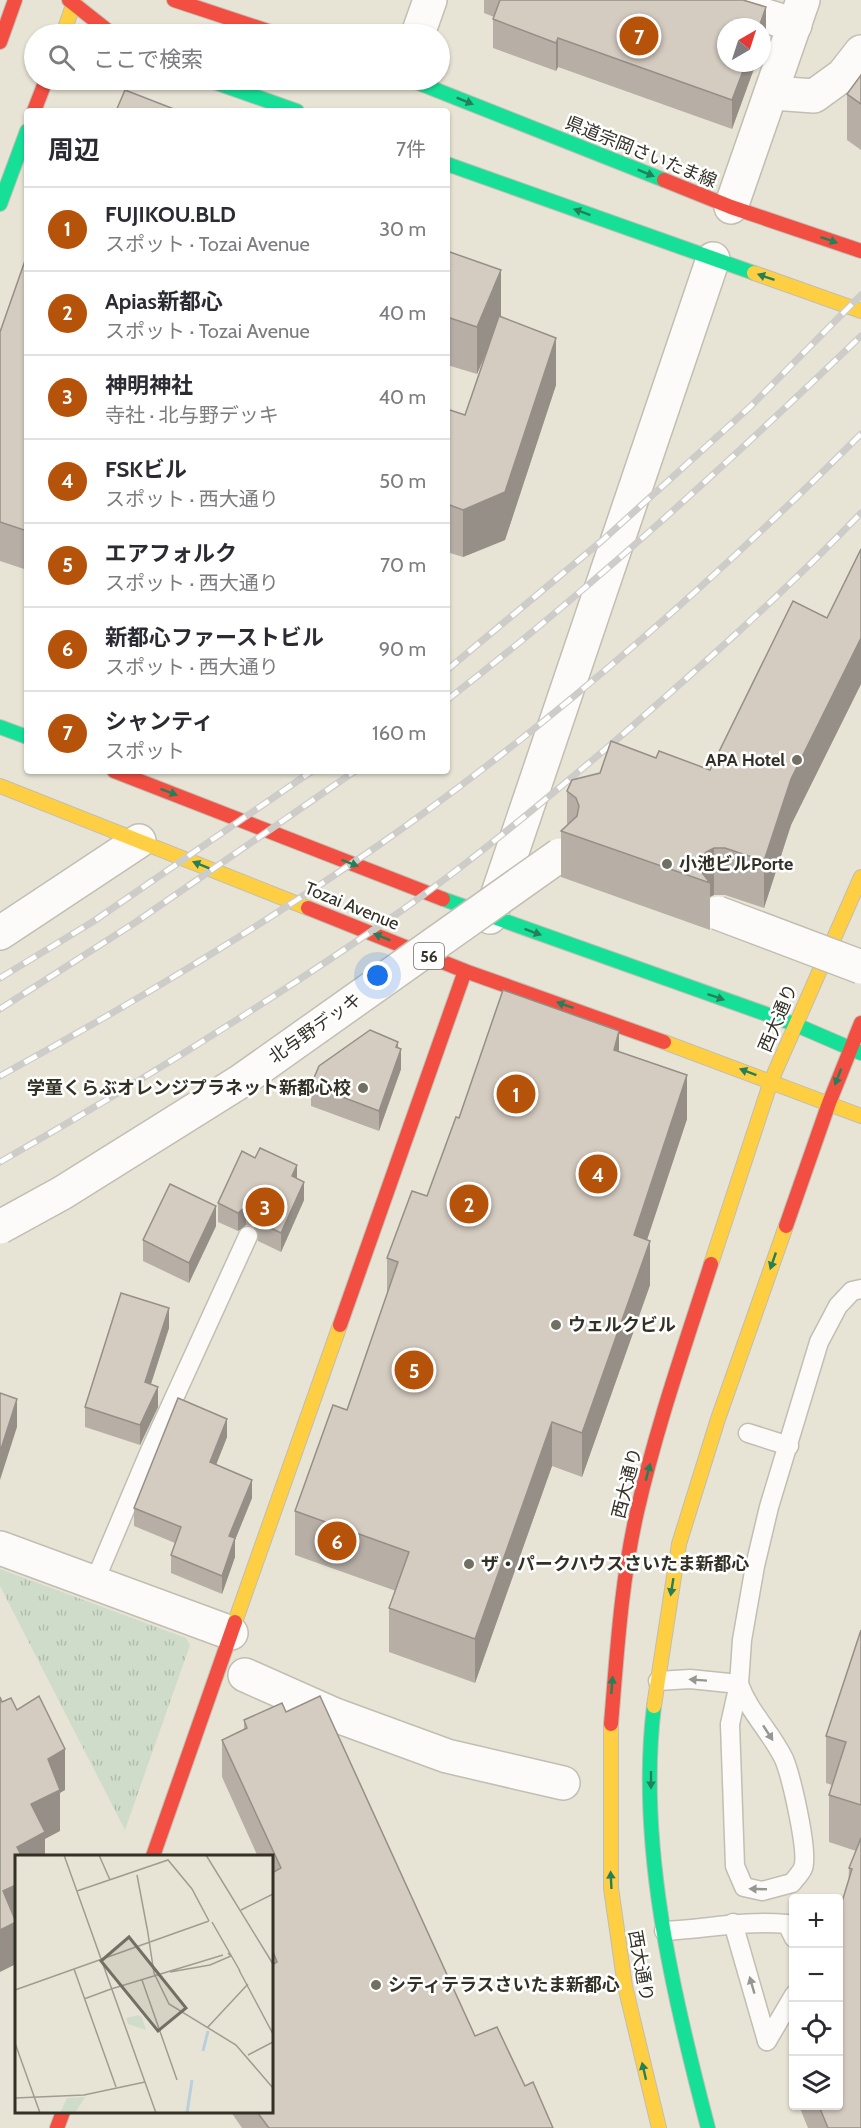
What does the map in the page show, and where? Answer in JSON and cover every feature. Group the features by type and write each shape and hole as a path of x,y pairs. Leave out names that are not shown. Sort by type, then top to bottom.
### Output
{"main road":[{"path":"0,42 15,0"},
{"path":"73,1 95,0"},
{"path":"174,0 247,24"},
{"path":"66,24 73,1"},
{"path":"73,1 100,24"},
{"path":"35,108 42,90"},
{"path":"237,90 288,108"},
{"name":"県道宗岡さいたま線","path":"436,90 731,207 861,251"},
{"path":"0,204 24,139"},
{"path":"450,165 861,311"},
{"path":"0,727 24,736"},
{"path":"122,774 490,917 794,1024 855,1050"},
{"name":"Tozai Avenue","path":"0,786 465,970 829,1102 861,1116"},
{"name":"西大通り","path":"659,2128 625,1986 611,1888 608,1797 612,1681 621,1604 637,1512 674,1378 771,1081 794,1024 861,876"},
{"path":"154,1855 465,970"},
{"name":"西大通り","path":"708,2128 680,2023 664,1931 651,1812 652,1724 679,1544 718,1419 829,1102 855,1050 861,1023"},
{"path":"57,2128 63,2113"}],"street":[{"path":"422,24 430,0"},
{"path":"715,0 799,13 773,93 731,207"},
{"path":"773,93 814,96 843,75 861,52"},
{"path":"490,917 713,259"},
{"path":"0,933 139,841"},
{"name":"北与野デッキ","path":"0,1227 62,1193 241,1081 560,855"},
{"path":"718,913 861,967"},
{"path":"0,1548 231,1633"},
{"path":"245,1675 335,1715 447,1756 562,1783"}],"lane":[{"path":"94,1583 149,1453 248,1236"},
{"path":"739,1683 746,1704 767,1731 784,1760 802,1840 803,1867 792,1883 762,1891 744,1887 735,1866 730,1724 739,1683 742,1640 755,1566 769,1507 819,1342 838,1306 852,1291 861,1289"},
{"path":"748,1433 789,1446"},
{"path":"658,1681 690,1679 739,1683"},
{"path":"664,1931 702,1929 756,1921 787,1924 789,1928"},
{"path":"733,1923 767,2041 790,2002"}],"green space":[{"path":"0,1569 186,1638 190,1645 125,1830 0,1586"}],"building":[{"path":"500,0 743,0 766,7 762,18 717,18 717,72 743,72 732,100 558,38 556,43 493,19"},
{"path":"861,75 861,104 847,94"},
{"path":"125,90 171,108 117,108"},
{"path":"450,252 501,270 477,327 450,318"},
{"path":"24,264 24,530 0,522 0,332"},
{"path":"499,316 556,338 505,492 463,510 450,505 450,410 465,415"},
{"path":"861,549 861,638 791,779 764,861 725,848 714,848 706,852 700,860 700,870 710,883 561,831 577,816 579,806 576,798 567,791 572,780 600,773 611,741 656,758 659,751 710,770 793,601 827,618"},
{"path":"503,990 619,1031 614,1050 687,1075 634,1235 650,1241 582,1433 552,1422 475,1639 389,1608 409,1552 295,1511 333,1405 347,1410 398,1262 387,1258 412,1191 427,1196 456,1117 459,1118"},
{"path":"370,1030 398,1042 396,1047 401,1049 379,1111 311,1085 319,1066"},
{"path":"260,1148 297,1165 292,1176 304,1182 281,1233 258,1222 259,1216 253,1208 246,1206 238,1213 218,1203 242,1151 255,1158"},
{"path":"170,1184 216,1206 189,1263 143,1240"},
{"path":"121,1293 169,1308 145,1382 158,1387 140,1425 85,1407"},
{"path":"0,1393 17,1399 0,1452"},
{"path":"178,1398 227,1419 210,1462 252,1480 229,1536 235,1538 222,1576 171,1555 181,1527 134,1508"},
{"path":"861,1630 861,1805 829,1795 846,1742 826,1736"},
{"path":"39,1696 65,1749 48,1759 60,1790 31,1804 45,1832 17,1847 21,1855 15,1855 15,1885 3,1891 15,1922 0,1930 0,1697 2,1702 11,1698 17,1710"},
{"name":"シティテラスさいたま新都心","path":"320,1696 475,2036 497,2027 525,2086 533,2082 553,2128 269,2128 258,2113 273,2113 273,1964 277,1962 273,1952 273,1872 281,1868 222,1740 247,1728 244,1720 282,1703 286,1712"},
{"path":"861,1838 861,2128 828,2128 821,2110 843,2110 843,1899 852,1869 849,1868"}],"railway":[{"path":"450,667 604,539 751,406 861,295"},
{"path":"450,698 607,569 761,431 861,336"},
{"path":"0,1076 97,1022 240,936 379,845 443,799 568,701 689,598 861,434"},
{"path":"0,1162 102,1103 253,1009 401,911 456,871 614,742 771,602 861,513"},
{"path":"0,978 94,921 308,774"},
{"path":"0,1009 136,922 351,774"}],"traffic: fast":[{"path":"237,90 288,108"},
{"path":"436,90 664,180"},
{"path":"0,204 24,139"},
{"path":"450,165 754,273"},
{"path":"0,727 24,736"},
{"path":"443,899 794,1024 861,1053"},
{"path":"654,1706 650,1758 650,1811 654,1865 671,1972 708,2128"}],"traffic: slow":[{"path":"67,24 75,0"},
{"path":"754,273 861,311"},
{"path":"0,786 308,908"},
{"path":"711,1264 771,1081 861,877"},
{"path":"664,1042 861,1116"},
{"path":"654,1706 679,1544 718,1419 786,1226"},
{"path":"235,1622 340,1325"},
{"path":"611,1724 611,1888 625,1986 659,2128"}],"traffic: jam":[{"path":"0,42 15,0"},
{"path":"69,0 99,24"},
{"path":"174,0 247,24"},
{"path":"35,108 42,90"},
{"path":"664,180 731,207 861,251"},
{"path":"122,774 443,899"},
{"path":"308,908 465,971 664,1042"},
{"path":"340,1325 465,971"},
{"path":"786,1226 829,1103 861,1023"},
{"path":"611,1724 623,1591 637,1512 662,1418 711,1264"},
{"path":"153,1855 235,1622"},
{"path":"57,2128 63,2113"}],"place":[{"name":"シャンティ","path":"639,36"},
{"name":"APA Hotel","path":"797,760"},
{"name":"小池ビルPorte","path":"667,864"},
{"name":"学童くらぶオレンジプラネット新都心校","path":"363,1088"},
{"name":"FUJIKOU.BLD","path":"516,1094"},
{"name":"FSKビル","path":"598,1174"},
{"name":"Apias新都心","path":"469,1204"},
{"name":"神明神社","path":"265,1207"},
{"name":"ウェルクビル","path":"556,1325"},
{"name":"エアフォルク","path":"414,1370"},
{"name":"新都心ファーストビル","path":"337,1541"},
{"name":"ザ・パークハウスさいたま新都心","path":"469,1564"},
{"name":"シティテラスさいたま新都心","path":"376,1985"}]}
